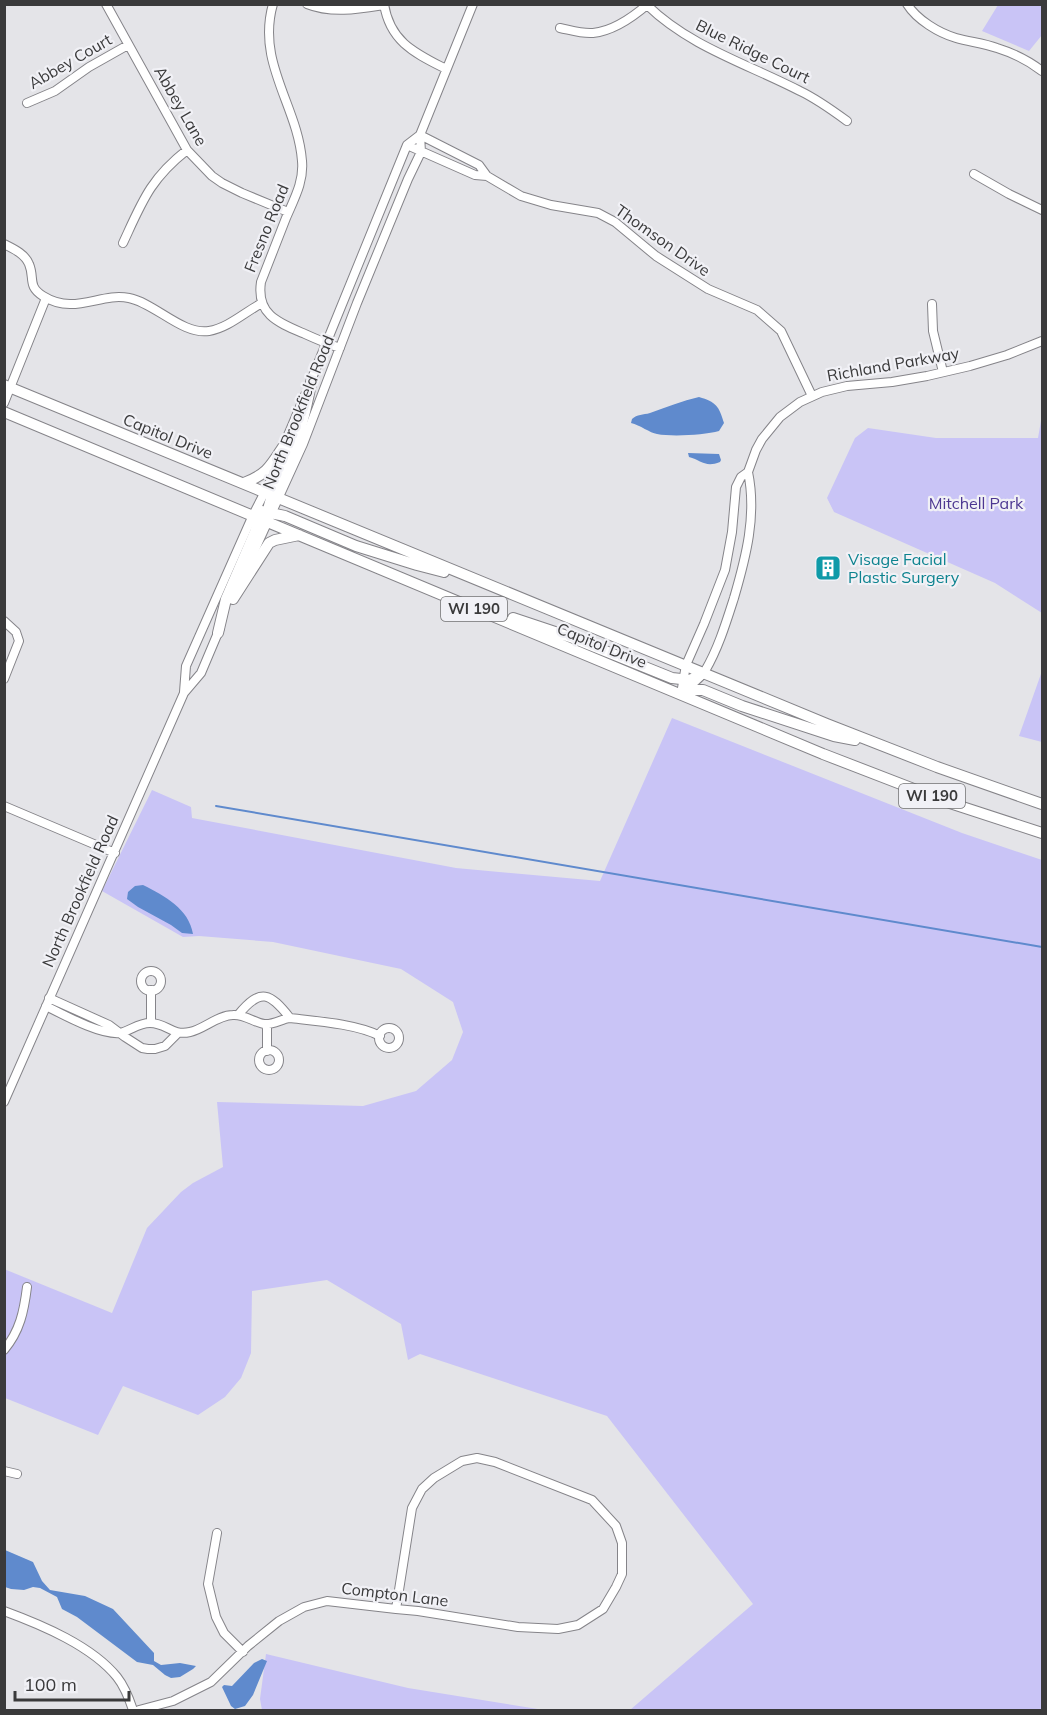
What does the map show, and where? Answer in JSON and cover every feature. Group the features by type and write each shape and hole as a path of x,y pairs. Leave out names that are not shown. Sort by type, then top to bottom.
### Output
{"main road":[{"path":"218,633 226,599 298,436 312,378"},
{"name":"Capitol Drive","path":"8,386 686,666"},
{"name":"Capitol Drive","path":"4,412 154,474 264,515 300,535 822,754 939,799 1042,833"},
{"path":"244,483 267,471 283,447"},
{"path":"264,515 285,516 366,549 417,565 474,578"},
{"path":"233,599 269,543 300,535"},
{"path":"458,602 547,629 672,678 695,679 704,673"},
{"name":"WI 190","path":"686,666 884,747 1042,804"},
{"path":"681,694 703,690 742,706 834,736 884,747"}],"street":[{"name":"Abbey Lane","path":"106,4 187,150 222,183 288,212"},
{"name":"Fresno Road","path":"262,303 259,292 261,282 298,191 303,163 295,130 271,57 269,29 273,4"},
{"path":"307,4 323,9 345,10 384,5 392,28 407,48 446,69"},
{"name":"North Brookfield Road","path":"273,495 303,444 392,218 421,152 420,135 473,4"},
{"path":"907,4 926,22 945,34 1012,53 1042,71"},
{"path":"560,28 593,33 614,27 648,5"},
{"name":"Blue Ridge Court","path":"648,5 658,16 702,44 725,57 801,91 847,121"},
{"name":"Abbey Court","path":"27,103 55,91 128,45"},
{"path":"407,145 420,135"},
{"name":"Thomson Drive","path":"420,135 479,165 488,176 521,195 551,205 598,213 615,222 656,256 708,289 758,310 781,331 812,396"},
{"name":"North Brookfield Road","path":"273,495 283,447 407,145"},
{"name":"Thomson Drive","path":"407,145 475,175 488,176"},
{"path":"123,243 153,183 187,150"},
{"path":"974,174 1042,210"},
{"path":"4,244 21,254 29,264 35,291 46,298 66,304 81,304 120,296 131,298 183,325 201,331 224,326 262,303 269,315 278,322 340,348"},
{"path":"4,403 8,386 46,298"},
{"path":"932,304 933,331 944,372"},
{"name":"Richland Parkway","path":"681,694 704,673 723,631 748,546 751,525 748,472 756,450 771,428 789,409 812,396 835,388 902,380 944,372 980,363 1042,341"},
{"name":"Richland Parkway","path":"681,694 686,666 725,570 732,532 736,487 741,477 748,472"},
{"name":"North Brookfield Road","path":"4,1102 184,693 201,672 233,599 264,515"},
{"name":"North Brookfield Road","path":"184,693 186,666 264,515"},
{"path":"725,570 741,575"},
{"path":"4,621 16,632 20,641 4,679"},
{"path":"4,806 115,853"},
{"path":"151,1023 152,990"},
{"path":"238,1015 247,1005 262,996 276,1001 290,1018"},
{"path":"48,1002 109,1024 138,1045 148,1049 165,1046 177,1034"},
{"path":"120,1033 135,1026 151,1023 177,1034 192,1032 227,1016 238,1015 267,1024 290,1018 329,1023 380,1036"},
{"path":"267,1024 267,1051"},
{"path":"4,1350 15,1335 22,1319 27,1287"},
{"name":"Compton Lane","path":"139,1710 172,1701 211,1682 279,1621 304,1607 327,1601 518,1627 558,1629 578,1625 603,1609 616,1587 622,1574 622,1543 616,1526 592,1500 495,1462 477,1458 462,1461 434,1478 422,1489 412,1508 396,1609"},
{"path":"4,1471 17,1474"},
{"path":"217,1533 208,1584 216,1617 224,1633 243,1652"},
{"path":"4,1611 65,1638 102,1662 118,1678 133,1710"}],"green space":[{"path":"998,5 1042,5 1042,35 1029,51 982,31"},
{"name":"Mitchell Park","path":"1042,415 1042,613 995,583 834,512 827,498 855,438 868,428 936,438 1038,438"},
{"path":"1042,671 1042,742 1019,736"},
{"path":"672,718 962,833 1042,860 1042,1710 630,1710 753,1604 607,1416 420,1354 408,1360 401,1324 327,1280 252,1291 251,1353 241,1378 225,1397 198,1415 123,1386 98,1435 5,1398 4,1269 112,1313 147,1228 181,1192 223,1167 217,1102 363,1106 416,1091 452,1060 463,1032 453,1002 401,969 273,942 199,936 183,937 102,891 152,790 191,807 192,818 456,868 600,881"},
{"path":"266,1654 408,1688 544,1710 262,1710 260,1699"}],"water":[{"path":"699,397 713,403 720,412 724,423 719,431 706,434 663,435 631,423 636,416"},
{"path":"688,453 719,454 721,460 715,464 707,464 689,457"},
{"path":"143,885 175,904 187,917 193,934 182,933 127,899 128,892 135,886"},
{"path":"5,1550 33,1562 42,1581 50,1590 85,1596 113,1609 154,1653 154,1661 161,1665 180,1663 196,1666 180,1677 171,1678 153,1665 137,1662 77,1617 62,1609 57,1597 40,1588 33,1587 24,1590 5,1587"},
{"path":"262,1659 267,1661 253,1695 245,1706 235,1709 231,1706 222,1687 232,1686 254,1663"}],"waterway":[{"path":"216,806 1042,947"}],"place":[{"name":"Visage Facial Plastic Surgery","path":"828,568"}]}
